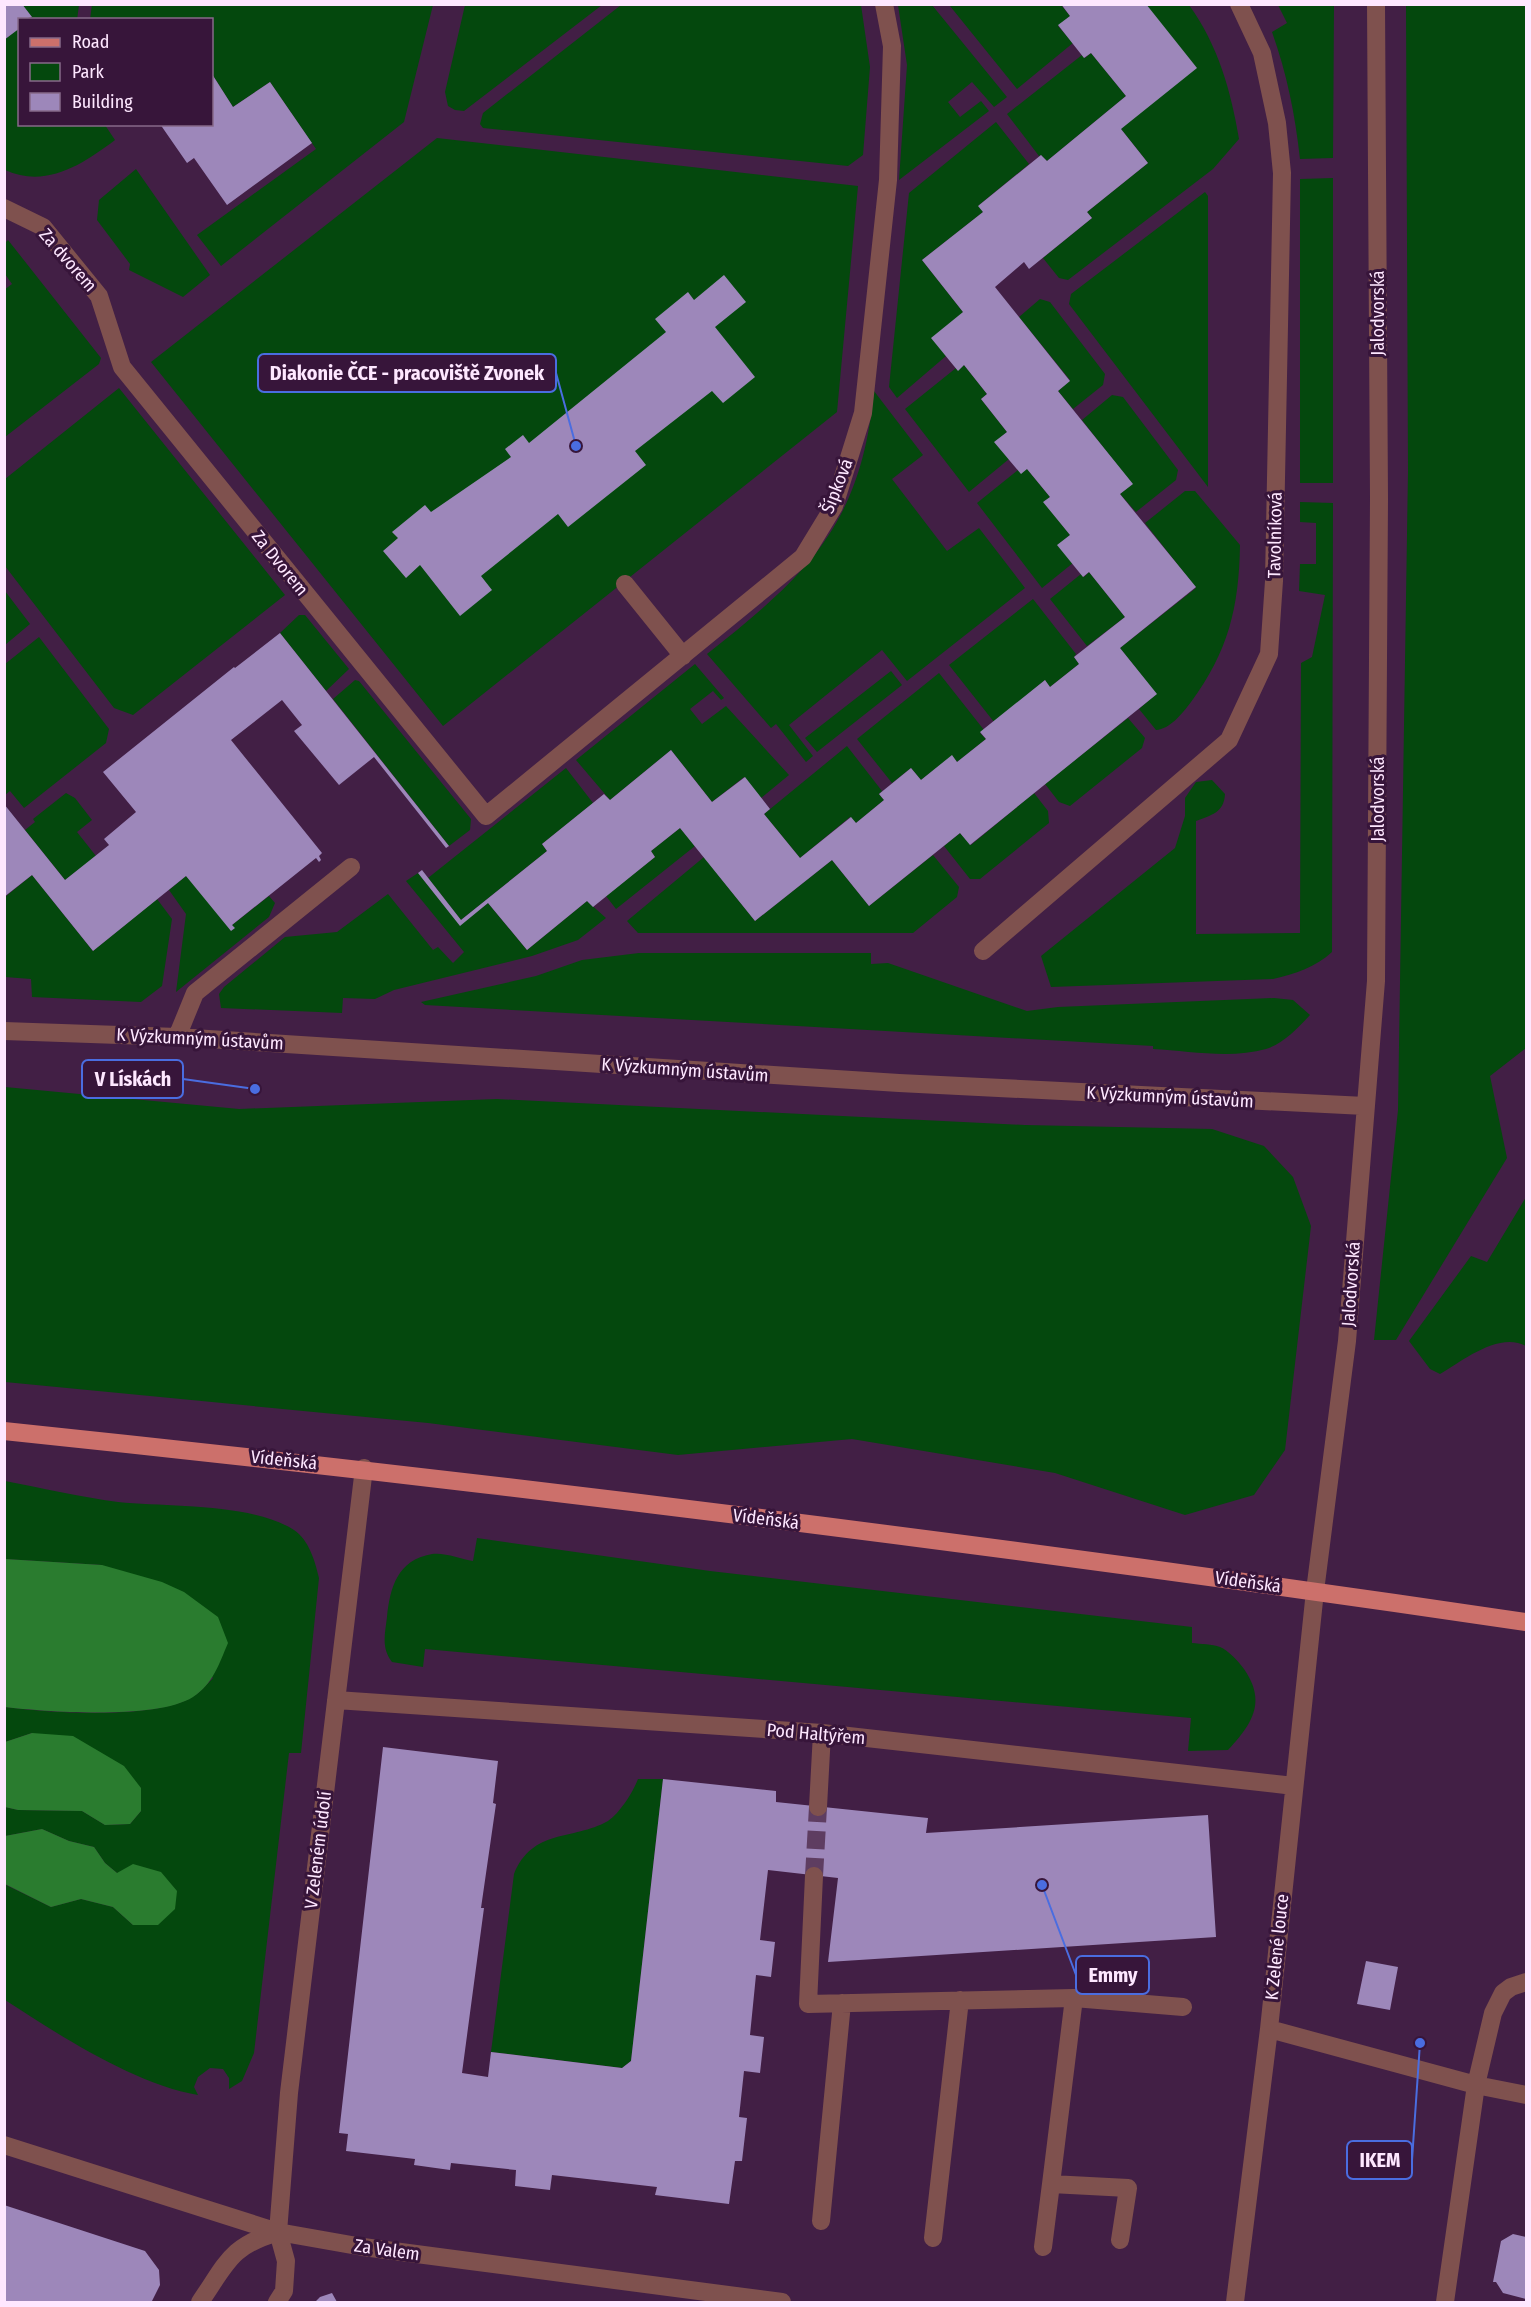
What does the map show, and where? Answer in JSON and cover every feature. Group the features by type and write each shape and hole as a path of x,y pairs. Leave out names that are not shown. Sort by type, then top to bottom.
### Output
{"main road":[{"name":"Vídeňská","path":"4,1431 364,1468 1315,1591 1527,1622"}],"street":[{"name":"Šípková","path":"486,816 803,557 834,506 863,413 888,180 892,46 884,4"},
{"name":"Tavolníková","path":"983,951 1229,740 1269,654 1274,581 1282,174 1277,123 1262,53 1239,4"},
{"name":"Jalodvorská","path":"1315,1591 1347,1341 1377,969 1379,498 1376,4"},
{"name":"Za dvorem","path":"4,208 43,227 99,296"},
{"name":"Za Dvorem","path":"99,296 122,367 486,816"},
{"path":"625,584 683,656"},
{"path":"177,1036 195,993 351,867"},
{"name":"K Výzkumným ústavům","path":"4,1031 177,1036 899,1083 1365,1106"},
{"name":"V Zeleném údolí","path":"277,2302 285,2291 286,2261 279,2232 289,2093 364,1468"},
{"name":"K Zelené louce","path":"1235,2302 1269,2029 1315,1591"},
{"name":"Pod Haltýřem","path":"336,1700 822,1734 1294,1786"},
{"path":"818,1807 822,1734"},
{"path":"814,1876 808,2004 1074,1998 1183,2007"},
{"path":"1445,2302 1476,2085 1497,2001 1511,1987 1527,1982"},
{"path":"1042,2247 1074,1998"},
{"path":"933,2238 960,2000"},
{"path":"821,2221 842,2003"},
{"path":"1269,2029 1476,2085 1527,2095"},
{"name":"Za Valem","path":"4,2145 279,2232 363,2247 782,2302"},
{"path":"1051,2184 1128,2188 1120,2240"},
{"path":"200,2302 232,2254 253,2240 279,2232"}],"green space":[{"path":"92,4 433,5 404,122 221,266 197,235 316,149 270,82 233,107 213,76 213,18 90,18"},
{"path":"465,4 602,5 464,111 448,106 445,92"},
{"path":"952,4 1061,5 1070,16 1058,26 1073,43 1017,89 950,6"},
{"path":"22,5 79,5 77,18 32,17"},
{"path":"621,5 861,5 870,67 863,155 848,166 483,128 480,124 483,113"},
{"path":"898,5 932,5 1007,97 994,107 972,82 948,102 960,117 981,101 989,111 899,180 907,65"},
{"path":"1146,5 1189,5 1208,36 1222,69 1239,139 1213,169 1068,280 1059,278 1043,258 1092,218 1087,212 1148,163 1121,129"},
{"path":"1278,5 1334,5 1333,158 1300,159 1290,94 1272,32 1287,23"},
{"path":"1406,5 1526,5 1526,1048 1490,1076 1507,1158 1396,1340 1374,1340 1398,1110 1408,471"},
{"path":"18,29 18,126 106,126 115,140 77,165 49,175 35,177 5,170 4,40"},
{"path":"1091,53 1126,96 1047,161 1041,155 1039,156 1007,114 1082,55 1085,58"},
{"path":"996,122 1029,164 979,205 983,212 922,260 963,312 946,356 897,398 889,387 909,193"},
{"path":"437,138 858,186 837,412 443,726 151,362"},
{"path":"136,169 210,275 183,297 129,270 130,264 97,220 99,200"},
{"path":"1333,178 1333,483 1300,483 1300,179"},
{"path":"1205,192 1208,196 1208,487 1069,304 1071,294"},
{"path":"8,240 101,358 99,364 5,437 4,290 12,284 5,274 5,243"},
{"path":"1040,299 1050,302 1105,374 1103,385 1073,409 1058,391 1070,380 1019,317"},
{"path":"964,365 987,394 981,399 1007,432 995,442 1009,459 969,492 905,409 956,368 958,370"},
{"path":"119,388 285,595 133,715 114,708 5,566 5,479"},
{"path":"874,391 923,455 892,479 947,551 979,528 1025,588 907,681 882,650 789,725 813,756 806,762 776,724 771,728 707,654 774,598 801,571 824,543 842,512 857,477 867,437"},
{"path":"1112,395 1123,397 1178,470 1176,480 1136,512 1120,494 1132,484 1082,420"},
{"path":"1027,469 1050,497 1044,502 1070,535 1058,545 1073,563 1042,588 977,503 1018,470"},
{"path":"1185,491 1195,491 1240,545 1237,589 1229,628 1204,683 1175,720 1166,727 1156,730 1139,709 1156,694 1120,648 1196,588 1145,523"},
{"path":"1300,502 1333,503 1332,952 1305,969 1273,979 1051,987 1041,956 1175,848 1185,816 1185,798 1196,782 1212,780 1225,794 1219,809 1212,815 1196,821 1196,934 1300,933 1301,663 1312,657 1325,595 1299,591 1300,564 1316,564 1316,523 1300,522"},
{"path":"1089,572 1125,617 1087,646 1050,599 1081,574 1084,577"},
{"path":"5,591 30,624 4,645"},
{"path":"1033,599 1076,654 1074,657 1079,664 1050,687 1045,680 994,722 949,665"},
{"path":"299,615 305,615 349,669 326,691 280,633"},
{"path":"39,637 109,729 106,743 24,808 10,791 5,795 5,664"},
{"path":"695,664 724,698 721,700 713,691 690,709 702,724 726,706 789,775 761,798 744,777 712,802 671,750 610,800 576,760"},
{"path":"891,671 902,685 817,752 805,738"},
{"path":"939,673 984,730 980,733 986,739 957,762 952,756 921,780 911,768 892,783 857,739"},
{"path":"355,680 359,681 471,819 470,830 449,846 333,699"},
{"path":"1128,718 1145,738 1142,748 1070,806 1059,802 1045,784"},
{"path":"847,746 882,791 879,794 884,800 856,823 850,817 800,858 764,814"},
{"path":"566,768 593,803 542,844 547,851 461,920 428,878"},
{"path":"66,793 75,798 92,820 77,832 96,856 65,880 25,830 35,822 33,819"},
{"path":"1034,793 1048,811 1049,823 980,879 970,879 944,846 960,833 971,845"},
{"path":"680,828 695,846 616,909 606,896 655,857 651,851"},
{"path":"933,855 959,887 957,897 913,933 638,933 627,921 704,857 755,921 832,860 869,906"},
{"path":"418,873 460,925 488,903 527,950 587,901 606,918 578,940 532,956 394,990 375,999 343,998 342,1013 221,1008 219,994 224,987 285,937 337,932 388,894 433,950 438,947 453,963 464,952 406,881"},
{"path":"32,875 93,951 157,899 172,919 162,986 141,1002 32,997 31,979 5,977 5,897"},
{"path":"186,876 232,925 269,896 275,903 269,917 176,992 186,914 169,890"},
{"path":"639,953 871,953 871,964 888,963 1027,1011 1058,1007 1274,998 1293,1000 1310,1015 1290,1035 1272,1047 1253,1052 1224,1054 1153,1049 1153,1046 425,1005 421,1002 536,976 582,960"},
{"path":"5,1087 239,1109 497,1099 1025,1125 1212,1129 1264,1146 1293,1177 1311,1226 1285,1450 1254,1495 1185,1515 1055,1473 852,1439 678,1455 428,1423 5,1382"},
{"path":"1526,1197 1526,1346 1515,1342 1504,1342 1470,1355 1440,1374 1430,1369 1409,1341 1471,1256 1487,1262"},
{"path":"5,1481 118,1502 209,1508 256,1515 294,1530 304,1539 313,1558 319,1578 301,1753 289,1753 254,2053 242,2081 229,2089 229,2078 223,2069 210,2068 198,2077 194,2087 198,2095 148,2080 98,2057 5,2000 4,1884 51,1907 81,1899 113,1907 133,1925 117,1873 105,1863 94,1847 69,1841 42,1829 5,1836 5,1807 18,1810 82,1811 105,1825 130,1824 141,1811 141,1788 32,1733 5,1742 5,1707 73,1713 153,1709 192,1697 213,1678 102,1565 5,1559"},
{"path":"477,1538 710,1571 1192,1627 1192,1643 1214,1645 1223,1649 1233,1656 1244,1669 1255,1692 1254,1712 1244,1731 1228,1750 1188,1751 1191,1718 425,1649 423,1667 392,1662 385,1646 388,1606 393,1586 403,1569 420,1557 432,1554 473,1561"},
{"path":"5,1559 102,1565 162,1582 184,1592 218,1617 228,1643 215,1673 206,1686 193,1697 154,1709 129,1712 73,1712 5,1707"},
{"path":"32,1733 73,1736 124,1766 141,1788 141,1811 130,1824 105,1825 82,1811 18,1810 5,1807 5,1742"},
{"path":"638,1779 663,1779 631,2061 622,2068 491,2052 514,1874 522,1859 543,1842 608,1821 626,1802"},
{"path":"42,1829 69,1841 94,1847 105,1863 117,1873 133,1864 161,1872 177,1891 175,1909 158,1925 133,1925 113,1907 81,1899 51,1907 5,1884 5,1836"}],"building":[{"path":"4,4 22,4 32,17 18,18 18,30 4,40"},
{"path":"1061,4 1146,4 1197,68 1121,129 1148,163 1087,212 1092,218 1029,269 1024,262 995,287 1070,381 1058,391 1133,484 1120,494 1196,587 1120,648 1157,694 970,845 960,833 869,906 832,860 755,921 680,828 651,851 655,857 593,907 587,901 527,950 488,903 460,926 418,873 422,870 461,920 547,851 542,844 604,794 610,800 671,750 712,802 745,777 770,809 764,814 800,858 851,817 856,823 884,800 879,794 911,768 921,780 952,755 957,762 986,739 980,732 1045,680 1050,687 1079,664 1074,657 1125,617 1089,572 1083,577 1057,545 1070,535 1043,502 1050,497 1027,469 1021,474 994,442 1007,432 981,399 987,394 964,365 958,371 931,338 963,312 922,260 983,212 978,206 1041,155 1047,161 1126,96 1091,53 1084,58 1058,25 1070,16"},
{"path":"213,76 233,107 270,82 312,143 227,205 194,158 187,163 161,126 213,126"},
{"path":"724,275 746,302 715,327 755,377 723,403 712,391 635,451 646,465 568,527 558,514 481,576 492,590 460,616 420,565 406,578 383,551 398,538 392,532 425,505 431,512 511,457 505,449 523,435 529,443 666,332 655,319 688,292 694,300"},
{"path":"280,633 449,846 446,848 374,757 339,785 294,731 302,725 282,700 231,740 322,853 319,856 321,860 319,862 316,858 232,925 235,928 231,931 186,876 93,951 32,875 4,897 4,804 65,880 109,845 104,839 136,812 103,772"},
{"path":"383,1747 498,1761 493,1803 496,1804 481,1908 484,1908 462,2073 488,2077 491,2052 622,2068 631,2061 663,1779 776,1791 776,1802 928,1818 926,1833 1208,1815 1216,1937 828,1962 838,1878 768,1870 760,1940 775,1942 771,1977 756,1975 750,2035 764,2037 760,2073 744,2071 739,2117 747,2118 742,2161 735,2161 729,2204 655,2195 657,2187 552,2175 550,2190 515,2186 516,2170 451,2163 450,2170 414,2165 415,2159 346,2151 348,2134 339,2133"},
{"path":"1366,1961 1398,1967 1390,2010 1357,2004"},
{"path":"4,2205 145,2251 159,2270 160,2285 152,2301 4,2302"},
{"path":"1513,2234 1526,2237 1526,2299 1503,2293 1496,2282 1493,2282 1501,2241"},
{"path":"332,2293 337,2302 315,2302 320,2297"}],"tunnel":[{"path":"814,1876 818,1807"}],"place":[{"name":"Diakonie ČCE - pracoviště Zvonek","path":"576,446"},
{"name":"V Lískách","path":"255,1089"},
{"name":"Emmy","path":"1042,1885"},
{"name":"IKEM","path":"1420,2043"}]}
